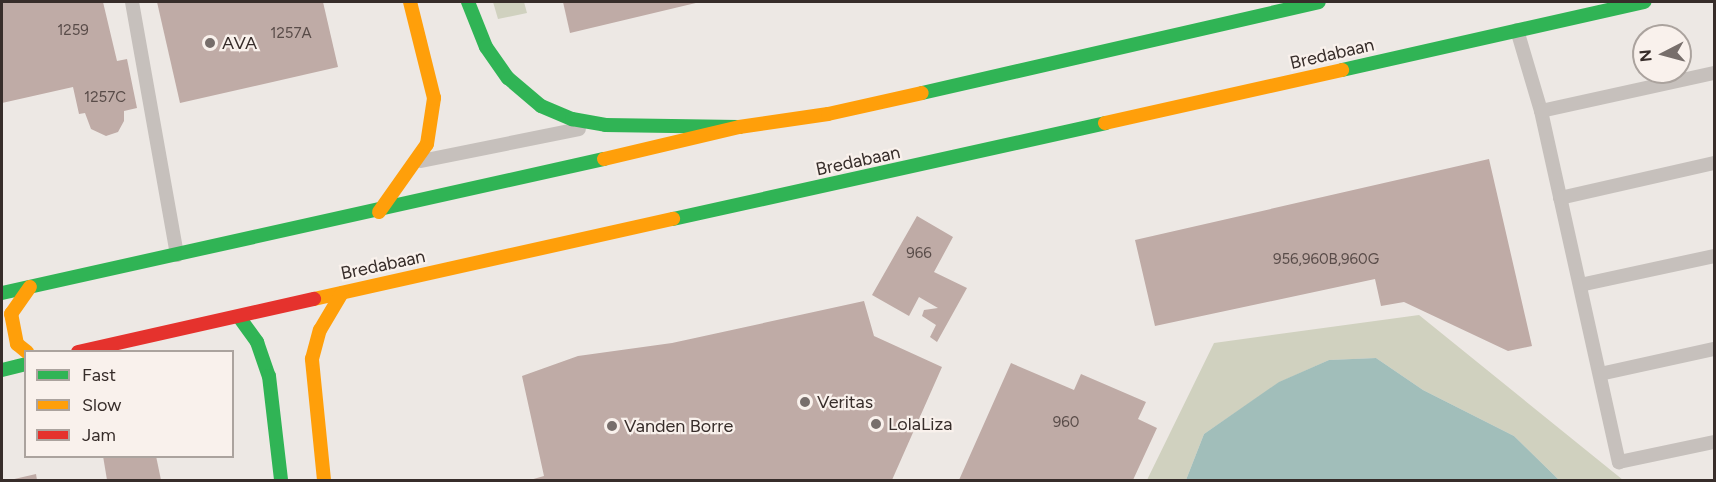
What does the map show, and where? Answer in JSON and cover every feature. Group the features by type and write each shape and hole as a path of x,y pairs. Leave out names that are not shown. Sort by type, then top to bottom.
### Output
{"main road":[{"path":"379,212 427,144 434,98 410,2"},
{"path":"468,2 486,47 508,78 542,106 572,119 605,125 739,127"},
{"path":"2,293 379,212 739,127 828,114 1319,2"},
{"name":"Bredabaan","path":"83,350 1644,2"},
{"path":"26,350 17,344 11,314 30,287"},
{"path":"324,480 312,359 320,330 342,293"},
{"path":"239,317 257,342 269,376 281,480"},
{"path":"2,370 24,364"}],"lane":[{"path":"132,2 177,255"},
{"path":"1517,30 1541,111 1619,462 1714,442"},
{"path":"1541,111 1714,73"},
{"path":"414,163 605,125"},
{"path":"1560,198 1714,164"},
{"path":"1580,285 1714,256"},
{"path":"1600,374 1714,349"}],"green space":[{"path":"493,2 524,2 527,13 498,19"},
{"path":"1419,315 1623,480 1559,480 1514,436 1423,390 1376,358 1329,360 1280,382 1204,434 1186,480 1147,480 1214,343"}],"water":[{"path":"1376,358 1423,390 1514,436 1559,480 1186,480 1204,434 1279,382 1329,360"}],"building":[{"path":"2,2 103,2 117,61 127,59 137,108 124,111 124,121 118,132 106,136 91,129 85,113 79,114 73,87 2,103"},
{"path":"157,2 323,2 338,67 180,103"},
{"path":"563,2 700,2 570,33"},
{"path":"1489,159 1532,346 1508,351 1404,302 1381,306 1375,279 1155,326 1135,240"},
{"path":"917,216 953,237 934,272 967,288 937,342 930,337 936,325 922,316 924,310 938,308 919,297 909,316 872,295"},
{"path":"864,301 874,336 942,367 892,480 530,480 544,476 522,376 578,356 672,343"},
{"path":"1011,363 1074,390 1081,374 1146,402 1138,419 1157,428 1133,480 959,480"},
{"path":"103,458 156,458 161,480 107,480"},
{"path":"36,474 37,480 10,480"}],"traffic: fast":[{"path":"468,2 486,47 508,78 541,106 572,119 605,125 739,127"},
{"path":"922,93 1319,2"},
{"path":"1342,70 1644,2"},
{"path":"673,219 1105,123"},
{"path":"2,293 604,159"},
{"path":"239,317 257,342 269,376 281,480"},
{"path":"2,370 24,364"}],"traffic: slow":[{"path":"379,212 427,144 434,98 410,2"},
{"path":"1105,123 1342,70"},
{"path":"604,159 739,127 828,114 922,93"},
{"path":"314,299 673,219"},
{"path":"24,350 17,344 11,314 30,287"},
{"path":"324,480 312,359 320,330 342,293"}],"traffic: jam":[{"path":"87,350 314,299"}],"place":[{"name":"AVA","path":"210,43"},
{"name":"Veritas","path":"805,402"},
{"name":"LolaLiza","path":"876,424"},
{"name":"Vanden Borre","path":"612,426"}]}
